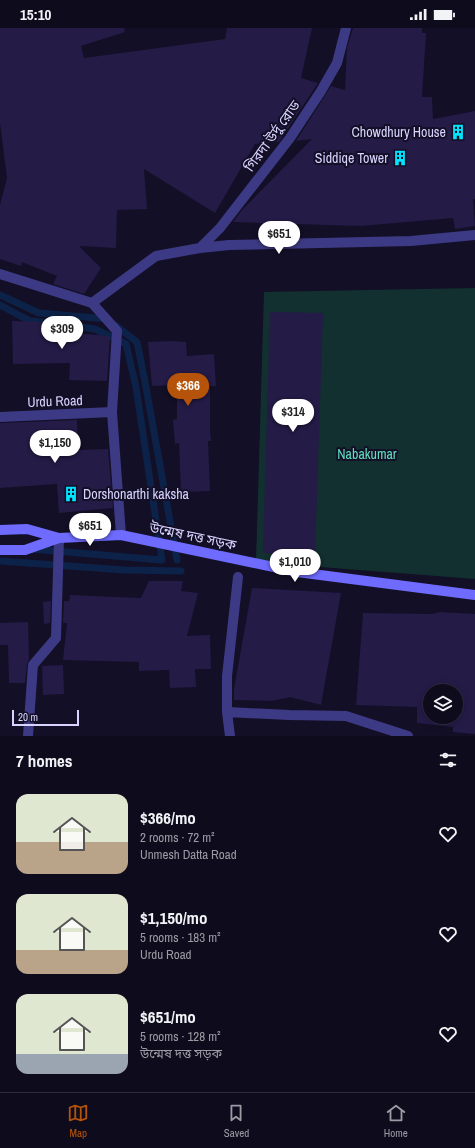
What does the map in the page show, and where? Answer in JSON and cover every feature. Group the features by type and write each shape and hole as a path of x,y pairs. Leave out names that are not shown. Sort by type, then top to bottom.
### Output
{"main road":[{"path":"0,530 27,529 58,538"},
{"name":"উন্মেষ দত্ত সড়ক","path":"0,550 25,550 58,538 121,535 297,572 475,595"}],"street":[{"name":"গিরদা উর্দু রোড","path":"200,248 220,228 290,138 321,92 337,63 346,28"},
{"path":"92,303 156,256 200,248 230,245 411,241 475,235"},
{"path":"0,274 92,303 117,332 112,412 121,535"},
{"name":"Urdu Road","path":"0,417 112,412"},
{"path":"28,736 33,665 56,638 58,538"},
{"path":"230,736 227,712 227,676 238,577"},
{"path":"227,712 346,716 408,736"}],"green space":[{"name":"Nabakumar","path":"475,288 475,579 256,562 264,292"}],"building":[{"path":"0,28 124,28 125,32 81,46 84,58 225,39 227,28 312,28 301,78 318,83 279,142 255,144 215,213 144,169 147,209 117,210 116,248 79,246 101,268 84,294 53,284 57,276 22,262 21,266 0,259 0,205 7,178 0,123"},
{"path":"353,28 422,28 422,33 426,33 422,97 432,97 433,119 475,111 475,199 473,199 475,226 455,229 453,218 361,226 233,222 242,210 312,139 296,141 331,86 345,90 347,48"},
{"path":"270,312 323,313 315,555 263,553"},
{"path":"12,321 47,322 47,331 110,336 107,381 69,380 70,363 13,364"},
{"path":"148,342 186,342 187,356 214,354 216,386 210,386 211,441 208,441 210,491 181,492 179,443 175,444 173,420 177,419 177,385 152,386"},
{"path":"77,420 78,450 108,449 113,508 59,513 57,484 0,488 0,423"},
{"path":"149,581 183,581 181,591 198,593 187,636 210,635 211,669 195,669 196,687 170,688 169,670 139,671 139,662 63,660 67,623 63,623 64,601 69,601 70,595 141,598"},
{"path":"252,588 341,593 321,705 290,697 272,701 234,700 234,689"},
{"path":"51,601 50,623 44,624 43,602"},
{"path":"440,612 475,614 475,734 453,732 453,727 426,724 463,724 463,684 423,684 423,724 417,723 417,707 356,705 363,613 432,614"},
{"path":"28,622 29,659 25,683 9,683 8,645 0,645 0,623"},
{"path":"63,665 64,694 43,695 42,666"}],"waterway":[{"path":"0,295 39,313 107,319"},
{"path":"0,305 30,321 95,329 126,344 136,387 162,560 31,549"},
{"path":"115,325 137,342 177,560"},
{"path":"0,561 124,570 181,571"}],"place":[{"name":"Chowdhury House","path":"458,132"},
{"name":"Siddiqe Tower","path":"400,158"},
{"name":"Dorshonarthi kaksha","path":"71,494"}]}
